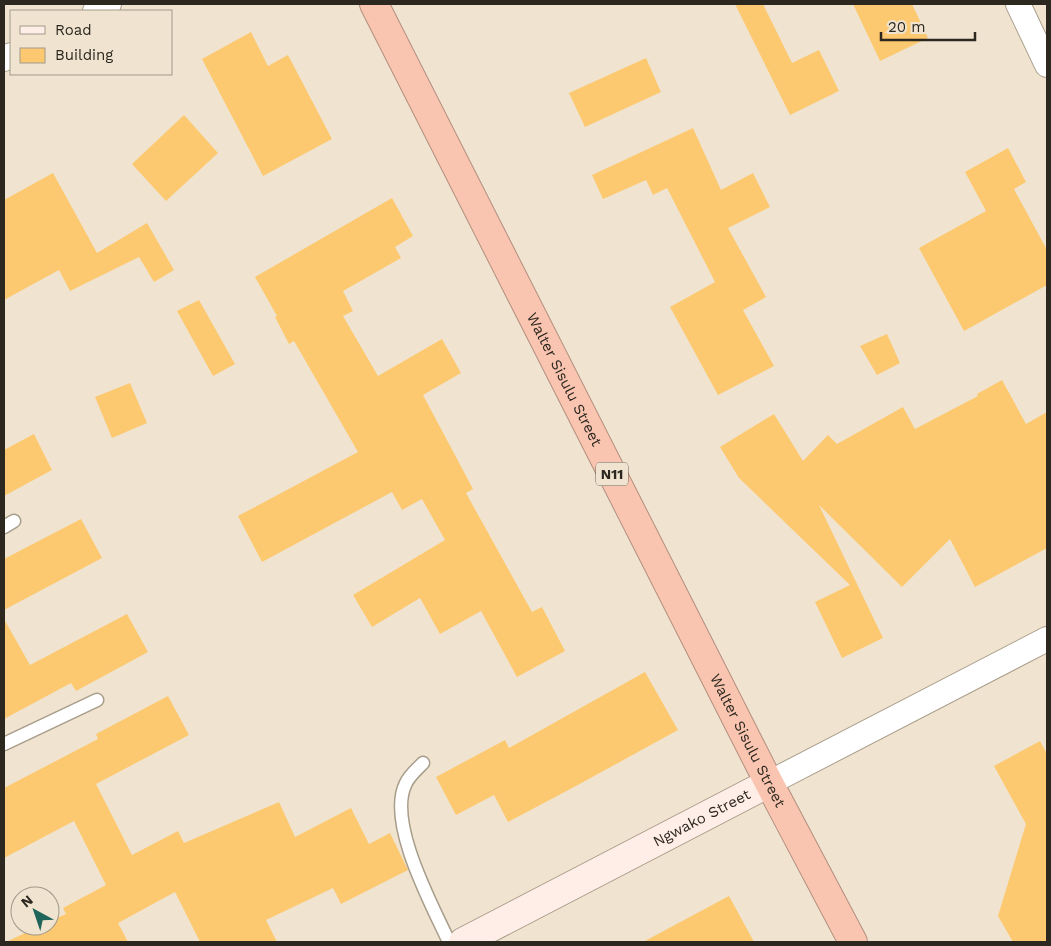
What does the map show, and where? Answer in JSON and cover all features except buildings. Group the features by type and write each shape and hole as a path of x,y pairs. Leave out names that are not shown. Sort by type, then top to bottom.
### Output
{"highway":[{"name":"Walter Sisulu Street","path":"374,4 769,783 852,942"}],"street":[{"path":"97,10 109,4"},
{"path":"1018,4 1047,66"},
{"name":"Ngwako Street","path":"463,942 1047,639"}],"lane":[{"path":"4,744 97,700"},
{"path":"423,762 406,782 401,797 401,814 410,854 449,942"}]}
